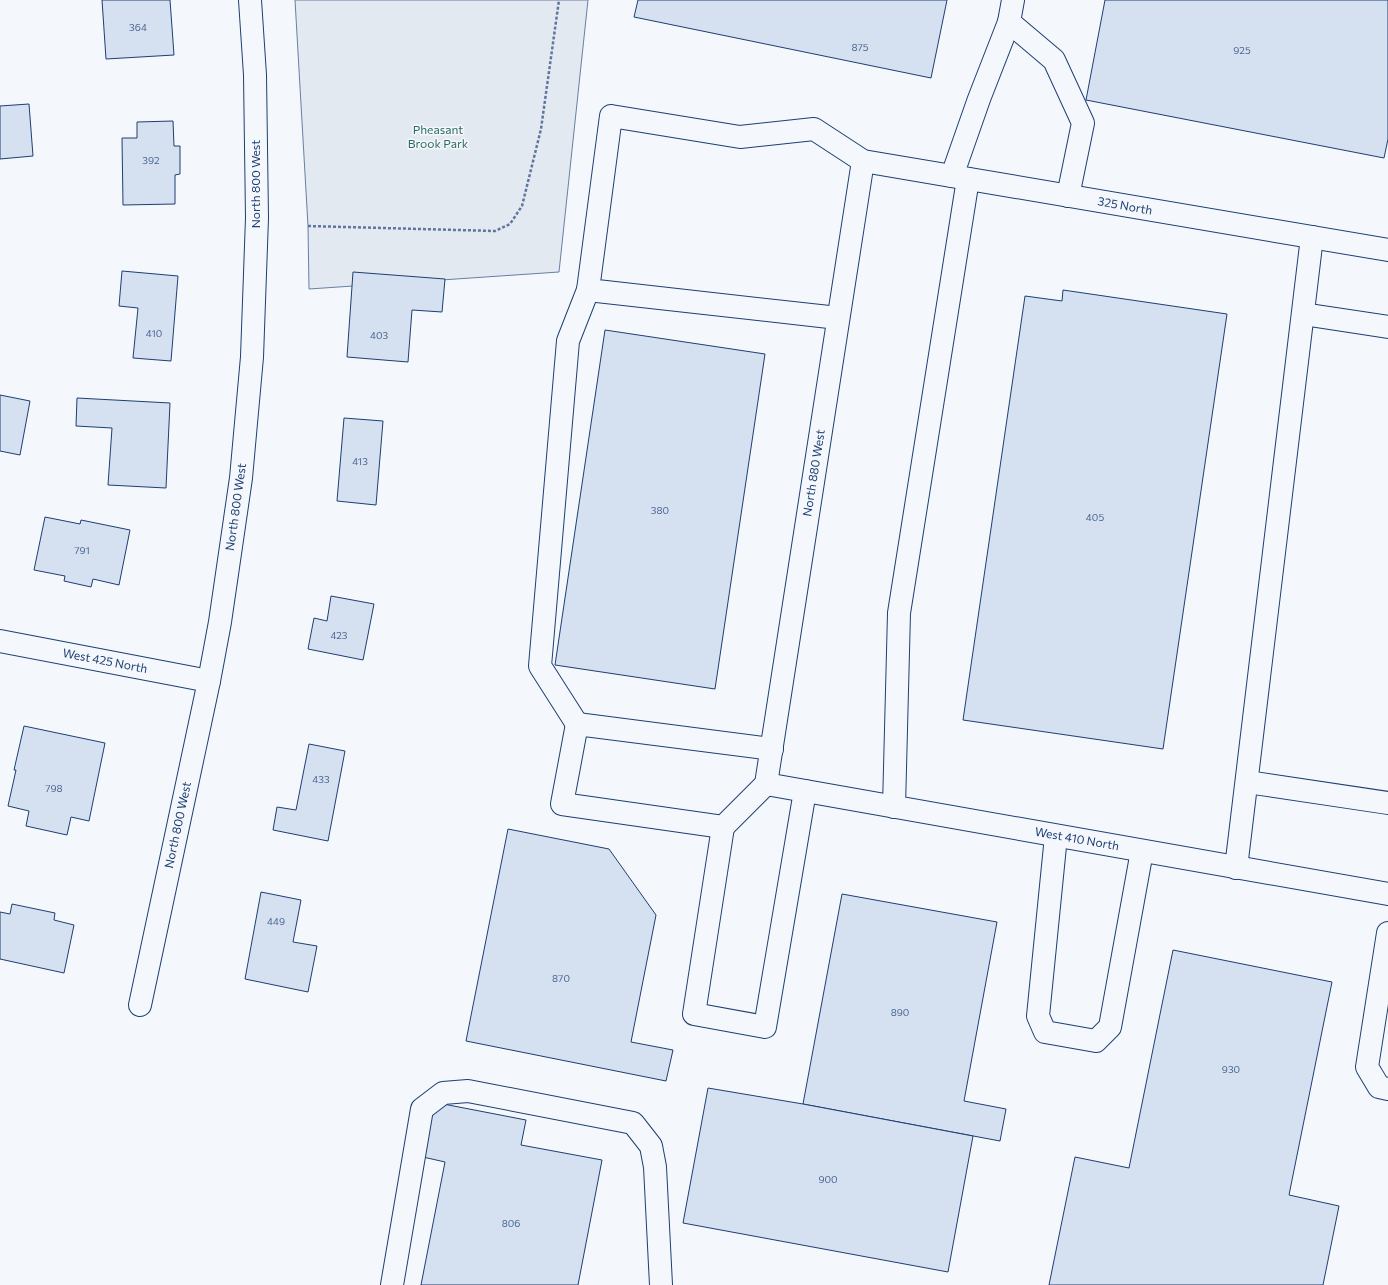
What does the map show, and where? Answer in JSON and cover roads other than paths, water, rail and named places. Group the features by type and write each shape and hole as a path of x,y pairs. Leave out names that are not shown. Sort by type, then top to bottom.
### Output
{"street":[{"name":"North 800 West","path":"140,1005 209,681 220,622 241,478 252,357 257,218 255,75 250,0"},
{"path":"894,807 899,613 960,177 979,99 1010,22 1013,0"},
{"path":"1010,22 1054,60 1083,123 1068,196"},
{"path":"723,827 562,804 577,724 540,666 568,341 588,290 611,116 740,137 814,129 863,161"},
{"name":"325 North","path":"863,161 1388,250"},
{"name":"North 880 West","path":"766,784 863,161"},
{"path":"1236,868 1312,237"},
{"path":"588,290 838,318"},
{"path":"1303,314 1388,327"},
{"name":"West 425 North","path":"0,641 209,681"},
{"path":"577,724 772,749"},
{"path":"1247,782 1388,803"},
{"path":"766,784 723,827 694,1014 766,1027 805,791"},
{"name":"West 410 North","path":"766,784 1388,894"},
{"path":"1056,836 1038,1016 1045,1032 1096,1041 1110,1027 1142,851"},
{"path":"1388,933 1367,1067 1379,1088 1388,1089"},
{"path":"392,1285 422,1109 443,1093 468,1091 633,1123 651,1146 655,1168 661,1285"}],"park label":[{"name":"Pheasant Brook Park","path":"438,137"}]}
